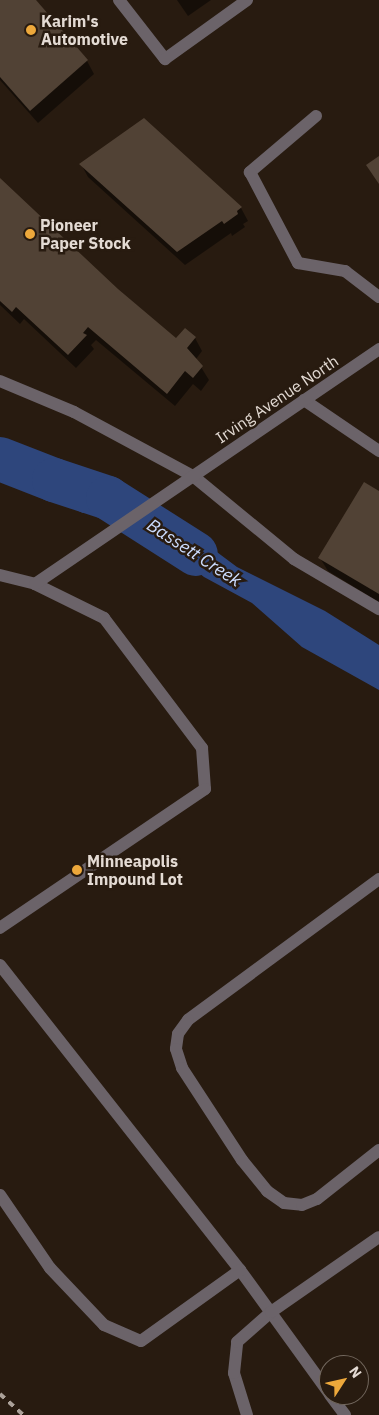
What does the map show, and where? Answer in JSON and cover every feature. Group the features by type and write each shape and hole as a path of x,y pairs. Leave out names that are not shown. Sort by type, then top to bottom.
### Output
{"street":[{"path":"119,0 165,58 247,0"},
{"path":"316,116 250,172 298,262 344,271 379,297"},
{"name":"Irving Avenue North","path":"36,584 379,349"},
{"path":"0,381 74,412 193,476 294,559 379,609"},
{"path":"304,400 379,451"},
{"path":"0,575 36,584 104,618 202,748 205,789 0,928"},
{"path":"379,879 188,1020 178,1034 176,1050 182,1068 242,1160 267,1191 284,1203 302,1205 317,1199 379,1150"},
{"path":"0,964 240,1270 319,1379"},
{"path":"0,1195 50,1268 104,1325 141,1340 240,1270"},
{"path":"247,1415 234,1373 237,1342 271,1312 379,1237"}],"water":[{"path":"0,445 38,460 60,464 99,480 135,501 112,517 94,509 83,513 0,475"},
{"path":"158,513 190,532 237,567 325,611 379,645 379,690 302,647 252,603 204,577 138,526"}],"building":[{"name":"Karim's Automotive","path":"0,0 36,0 88,60 30,111 0,77"},
{"path":"144,118 242,207 237,211 238,214 224,224 222,221 177,252 79,164"},
{"path":"379,156 379,184 366,165"},
{"name":"Pioneer Paper Stock","path":"0,178 118,289 176,338 185,328 196,337 187,348 203,366 193,378 185,371 167,394 88,327 83,333 87,335 68,355 16,307 12,312 0,301"},
{"path":"364,482 379,491 379,594 318,558"}],"waterway":[{"name":"Bassett Creek","path":"0,459 108,498 196,554"}],"railway":[{"path":"0,1394 23,1415"}],"place":[{"name":"Karim's Automotive","path":"31,30"},
{"name":"Pioneer Paper Stock","path":"30,234"},
{"name":"Minneapolis Impound Lot","path":"77,870"}]}
